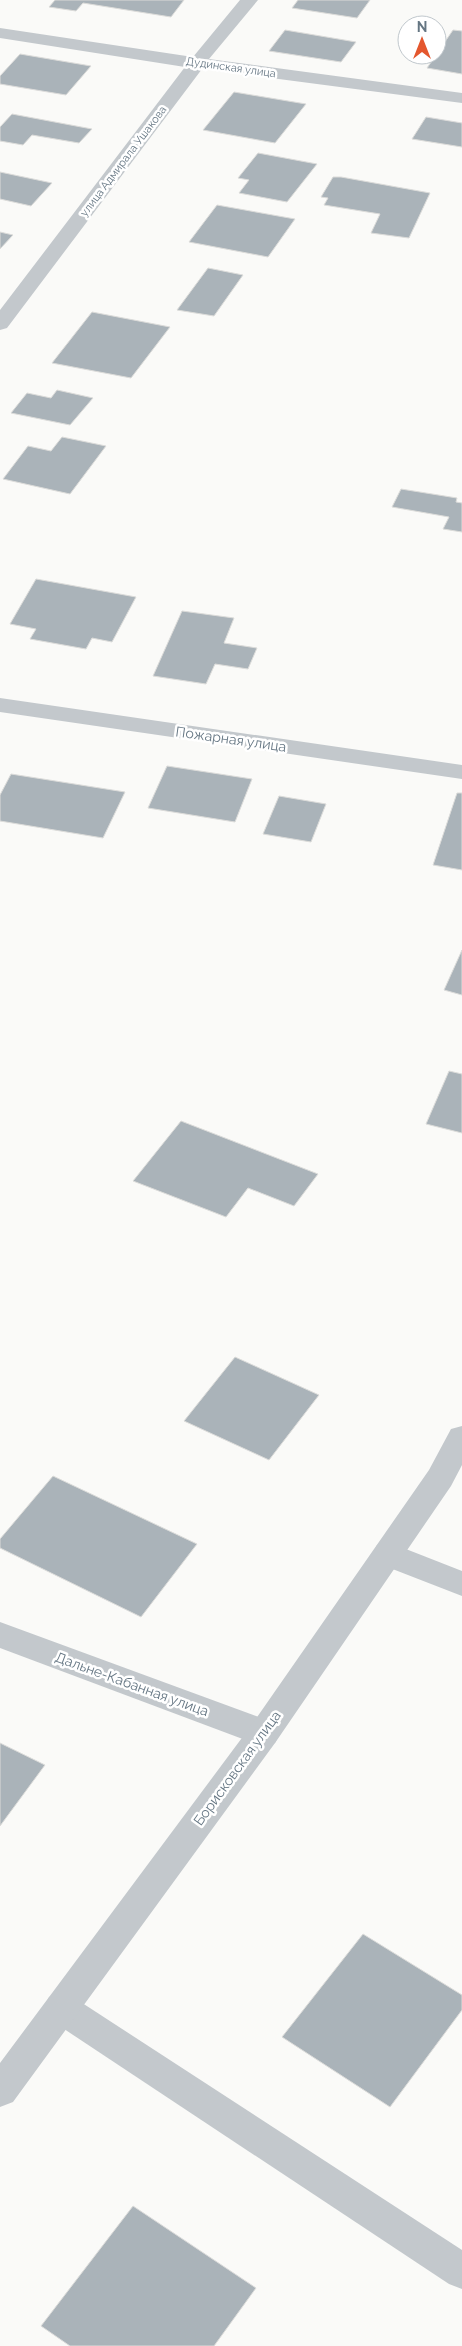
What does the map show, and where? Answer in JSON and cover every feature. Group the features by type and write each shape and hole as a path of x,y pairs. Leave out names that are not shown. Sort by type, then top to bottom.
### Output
{"street":[{"name":"улица Адмирала Ушакова","path":"0,324 197,63 249,0"},
{"name":"Дудинская улица","path":"0,33 197,63 462,98"},
{"name":"Пожарная улица","path":"0,705 462,772"},
{"name":"Борисковская улица","path":"0,2091 264,1733 440,1478 462,1437"},
{"path":"388,1554 462,1584"},
{"name":"Дальне-Кабанная улица","path":"0,1635 264,1733"},
{"path":"61,2008 462,2271"}],"building":[{"path":"55,0 184,0 171,17 83,3 76,11 49,7"},
{"path":"298,0 370,0 357,18 292,8"},
{"path":"285,30 356,42 341,62 269,51"},
{"path":"453,30 462,31 462,74 427,68 429,65 447,65 447,39"},
{"path":"20,54 91,66 66,95 0,84 0,76"},
{"path":"234,92 306,104 275,143 203,130"},
{"path":"12,114 92,129 79,143 32,135 23,145 0,141 0,127"},
{"path":"426,117 462,123 462,147 412,139"},
{"path":"258,153 317,164 287,202 239,193 249,180 238,178"},
{"path":"0,172 52,183 31,206 0,199"},
{"path":"333,177 430,193 409,238 371,233 380,214 324,205 328,198 321,197"},
{"path":"217,205 295,219 268,257 189,242"},
{"path":"0,232 13,235 0,249"},
{"path":"208,268 243,275 214,316 177,310"},
{"path":"92,312 170,327 131,378 52,363"},
{"path":"57,390 93,398 70,425 11,413 27,393 51,398"},
{"path":"62,437 106,446 70,494 3,479 28,446 51,451"},
{"path":"401,489 457,498 456,502 462,503 462,532 443,529 449,517 392,507"},
{"path":"36,579 136,597 112,642 92,638 86,649 30,639 36,629 10,624"},
{"path":"182,611 234,618 224,643 257,648 248,669 215,664 206,684 153,676"},
{"path":"167,766 252,779 235,822 148,808"},
{"path":"11,774 125,792 103,838 0,821 0,795"},
{"path":"457,793 462,793 462,870 433,865"},
{"path":"279,796 326,804 311,842 263,834"},
{"path":"462,950 462,995 444,990"},
{"path":"449,1071 462,1074 462,1133 426,1124"},
{"path":"181,1121 318,1174 294,1206 248,1188 226,1217 133,1181"},
{"path":"235,1357 319,1395 269,1460 184,1421"},
{"path":"53,1476 197,1544 141,1617 0,1548 0,1539"},
{"path":"0,1743 45,1765 0,1826"},
{"path":"363,1934 462,1995 462,2010 390,2107 282,2037"},
{"path":"133,2206 256,2288 214,2346 70,2346 41,2326"}]}
